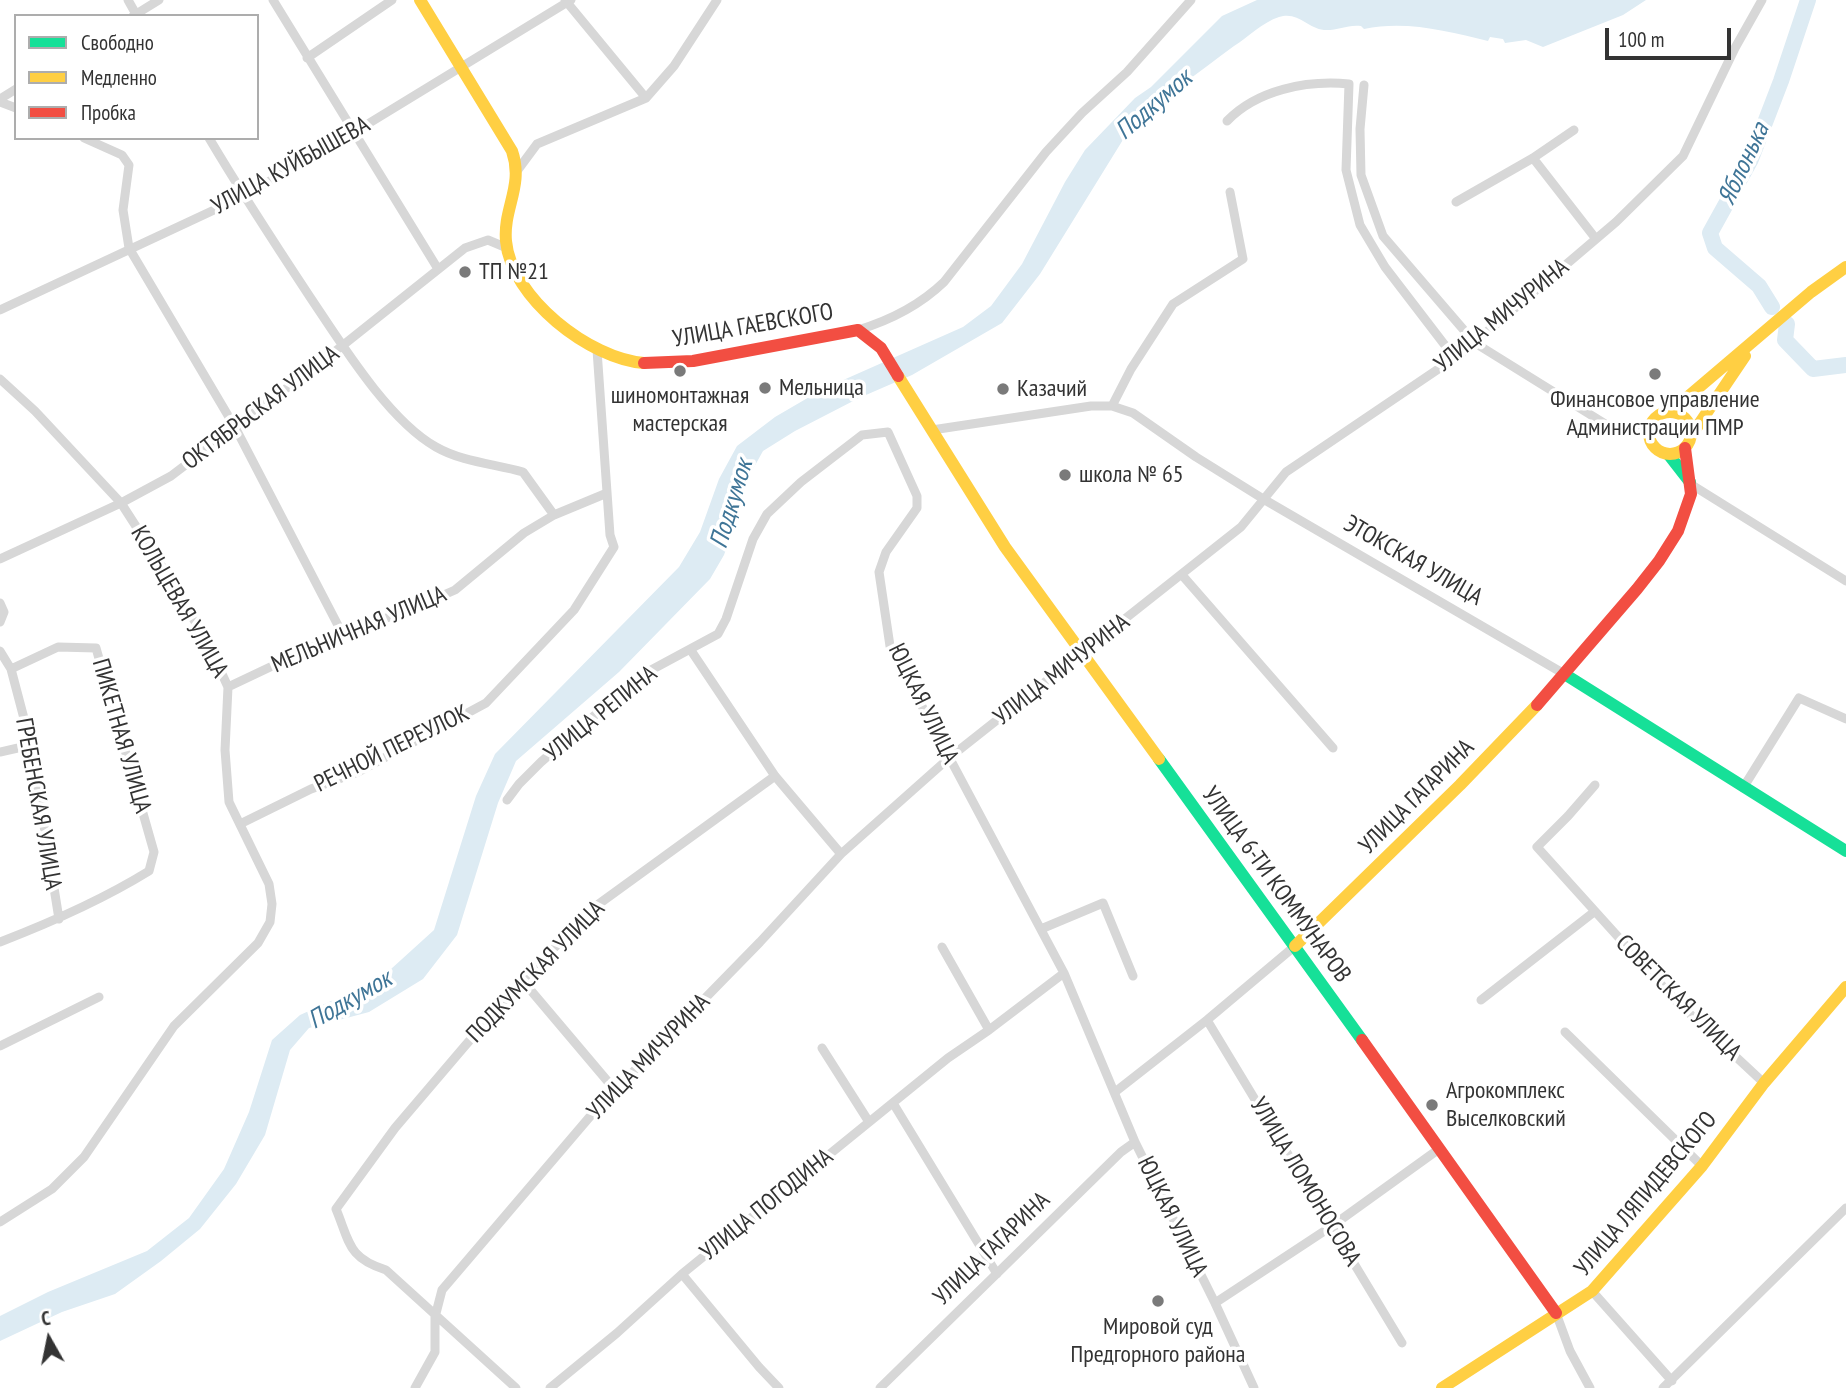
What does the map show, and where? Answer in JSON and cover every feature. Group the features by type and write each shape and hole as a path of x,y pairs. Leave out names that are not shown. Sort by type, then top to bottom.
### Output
{"main road":[{"path":"421,0 512,151 517,171"},
{"name":"УЛИЦА ГАЕВСКОГО","path":"517,171 514,196 505,228 506,248 516,275 532,297 573,335 597,350 632,361 677,362 858,330"},
{"path":"1753,344 1688,442 1678,453 1669,455 1659,452 1648,436 1649,426 1654,419 1670,412 1811,292 1846,267"},
{"name":"УЛИЦА 6-ТИ КОММУНАРОВ","path":"858,330 881,348 1005,547 1295,946 1556,1313"},
{"path":"1670,412 1686,419 1688,442"},
{"name":"УЛИЦА ГАГАРИНА","path":"1295,946 1438,808 1566,675 1654,568 1675,535 1690,502 1692,485 1688,442"},
{"path":"1669,455 1692,485"},
{"name":"ЭТОКСКАЯ УЛИЦА","path":"1566,675 1846,851"},
{"name":"УЛИЦА ЛЯПИДЕВСКОГО","path":"1442,1388 1592,1291 1702,1166 1764,1083 1846,987"}],"street":[{"path":"138,14 159,0"},
{"path":"273,0 438,269"},
{"path":"307,58 392,0"},
{"path":"517,171 537,144 646,98 674,66 717,0"},
{"name":"УЛИЦА ГАЕВСКОГО","path":"858,330 903,313 926,300 944,282 1046,152 1082,113 1127,72 1191,0"},
{"name":"УЛИЦА МИЧУРИНА","path":"415,1388 435,1352 435,1317 442,1290 584,1123 760,942 841,854 949,758 1241,527 1286,472 1475,343 1596,239 1683,156 1735,48 1762,0"},
{"path":"568,1 646,98"},
{"name":"УЛИЦА КУЙБЫШЕВА","path":"0,310 244,196 461,68 568,1"},
{"path":"1227,121 1240,107 1292,86 1329,82 1349,84 1346,170 1360,225 1385,267 1444,344 1457,356"},
{"path":"1364,85 1360,129 1361,175 1383,236 1475,343 1607,425 1620,429 1649,426"},
{"path":"1456,202 1533,159 1574,130"},
{"path":"88,140 122,155 129,165 123,210 130,248 236,429 342,633"},
{"path":"210,140 342,346 410,430 437,448 461,458 523,472 554,515"},
{"path":"1533,159 1596,239"},
{"path":"1112,406 1131,369 1173,304 1243,259 1230,192"},
{"name":"ОКТЯБРЬСКАЯ УЛИЦА","path":"0,559 121,503 171,476 236,429 465,247 488,240 506,248"},
{"name":"РЕЧНОЙ ПЕРЕУЛОК","path":"240,824 311,789 358,772 485,703 574,610 614,547 610,535 597,350"},
{"name":"КОЛЬЦЕВАЯ УЛИЦА","path":"0,379 35,411 121,503 177,590 211,650 228,687 225,750 229,802 269,884 270,922 258,943 174,1026 84,1157 52,1189 0,1222"},
{"name":"ЭТОКСКАЯ УЛИЦА","path":"932,430 1091,407 1112,406 1133,413 1196,457 1265,499 1566,675"},
{"name":"УЛИЦА РЕПИНА","path":"507,800 541,762 640,676 718,634 726,619 753,539 767,514 801,482 862,435 888,432"},
{"name":"ЮЦКАЯ УЛИЦА","path":"888,432 917,496 917,508 886,552 879,572 890,646 1064,973 1135,1142 1216,1303 1254,1388"},
{"path":"1692,485 1846,581"},
{"name":"МЕЛЬНИЧНАЯ УЛИЦА","path":"228,687 342,633 407,611 455,590 524,533 554,515 607,493"},
{"path":"1182,575 1334,748"},
{"path":"0,603 4,612 0,622"},
{"name":"ПИКЕТНАЯ УЛИЦА","path":"10,669 58,647 96,648 154,852 149,871 59,919"},
{"path":"690,649 775,776 841,854"},
{"name":"ГРЕБЕНСКАЯ УЛИЦА","path":"0,651 10,669 31,746 59,919"},
{"path":"1743,788 1799,698 1846,719"},
{"path":"0,752 31,746"},
{"name":"ПОДКУМСКАЯ УЛИЦА","path":"435,1317 386,1270 366,1264 354,1252 336,1209 395,1128 522,980 596,906 775,776"},
{"name":"СОВЕТСКАЯ УЛИЦА","path":"1595,785 1537,847 1676,1001 1764,1083"},
{"path":"1041,929 1103,903 1133,976"},
{"path":"1480,1000 1594,912"},
{"path":"0,942 59,919"},
{"name":"УЛИЦА ГАГАРИНА","path":"1115,1092 1208,1020 1295,946"},
{"path":"942,947 989,1030"},
{"name":"УЛИЦА ПОГОДИНА","path":"550,1388 618,1333 682,1274 948,1058 1064,973"},
{"path":"522,980 615,1090"},
{"path":"0,1046 99,996"},
{"name":"УЛИЦА ЛОМОНОСОВА","path":"1208,1020 1402,1343"},
{"path":"1565,1032 1702,1166"},
{"path":"822,1048 869,1122"},
{"path":"894,1103 997,1274"},
{"name":"УЛИЦА ГАГАРИНА","path":"880,1388 1121,1152 1135,1142"},
{"path":"1216,1303 1332,1226 1439,1149"},
{"path":"1663,1388 1846,1208"},
{"path":"682,1274 779,1388"},
{"path":"1592,1291 1672,1381"},
{"name":"УЛИЦА 6-ТИ КОММУНАРОВ","path":"1556,1313 1570,1351 1590,1388"},
{"path":"435,1317 516,1388"}],"water":[{"name":"Подкумок","path":"1257,0 1646,0 1623,15 1543,47 1526,40 1505,43 1503,39 1490,37 1488,41 1411,26 1364,29 1356,26 1324,30 1292,16 1279,17 1267,22 1167,97 1129,130 1040,274 1002,323 912,375 859,398 763,451 738,496 734,526 724,555 710,579 619,672 516,761 498,803 457,935 423,979 369,1012 309,1028 290,1050 265,1135 236,1184 200,1229 115,1294 62,1312 0,1341 0,1316 48,1292 147,1251 189,1218 224,1169 249,1112 272,1040 300,1015 380,979 434,930 476,796 495,754 679,567 700,532 719,479 737,446 775,417 823,389 963,327 991,306 1022,264 1085,150 1135,98 1151,87 1222,16"}],"waterway":[{"name":"Яблонька","path":"1772,307 1759,286 1715,248 1710,233 1751,159 1808,0"},
{"name":"Яблонька","path":"1787,324 1785,340 1813,369 1846,365"}],"traffic: fast":[{"path":"1669,455 1690,482"},
{"path":"1566,675 1846,851"},
{"path":"1159,759 1362,1040"}],"traffic: slow":[{"path":"420,0 512,151 516,175 507,218 506,241 511,262 522,284 538,304 578,338 623,359 644,363"},
{"path":"1670,412 1811,292 1846,267"},
{"path":"1691,436 1745,356"},
{"path":"898,376 1005,547 1159,759"},
{"path":"1670,412 1685,418 1691,433 1685,448 1670,454 1655,448 1649,433 1655,418 1670,412"},
{"path":"1295,946 1460,785 1537,705"},
{"path":"1442,1388 1592,1291 1702,1166 1764,1083 1846,987"}],"traffic: jam":[{"path":"644,363 693,361 858,330 881,348 898,376"},
{"path":"1537,705 1637,589 1678,531 1691,494 1685,448"},
{"path":"1362,1040 1556,1313"}],"place":[{"name":"ТП №21","path":"465,272"},
{"name":"шиномонтажная мастерская","path":"680,371"},
{"name":"Финансовое управление Администрации ПМР","path":"1655,374"},
{"name":"Мельница","path":"765,388"},
{"name":"Казачий","path":"1003,389"},
{"name":"школа № 65","path":"1065,475"},
{"name":"Агрокомплекс Выселковский","path":"1432,1105"},
{"name":"Мировой суд Предгорного района","path":"1158,1301"}]}
